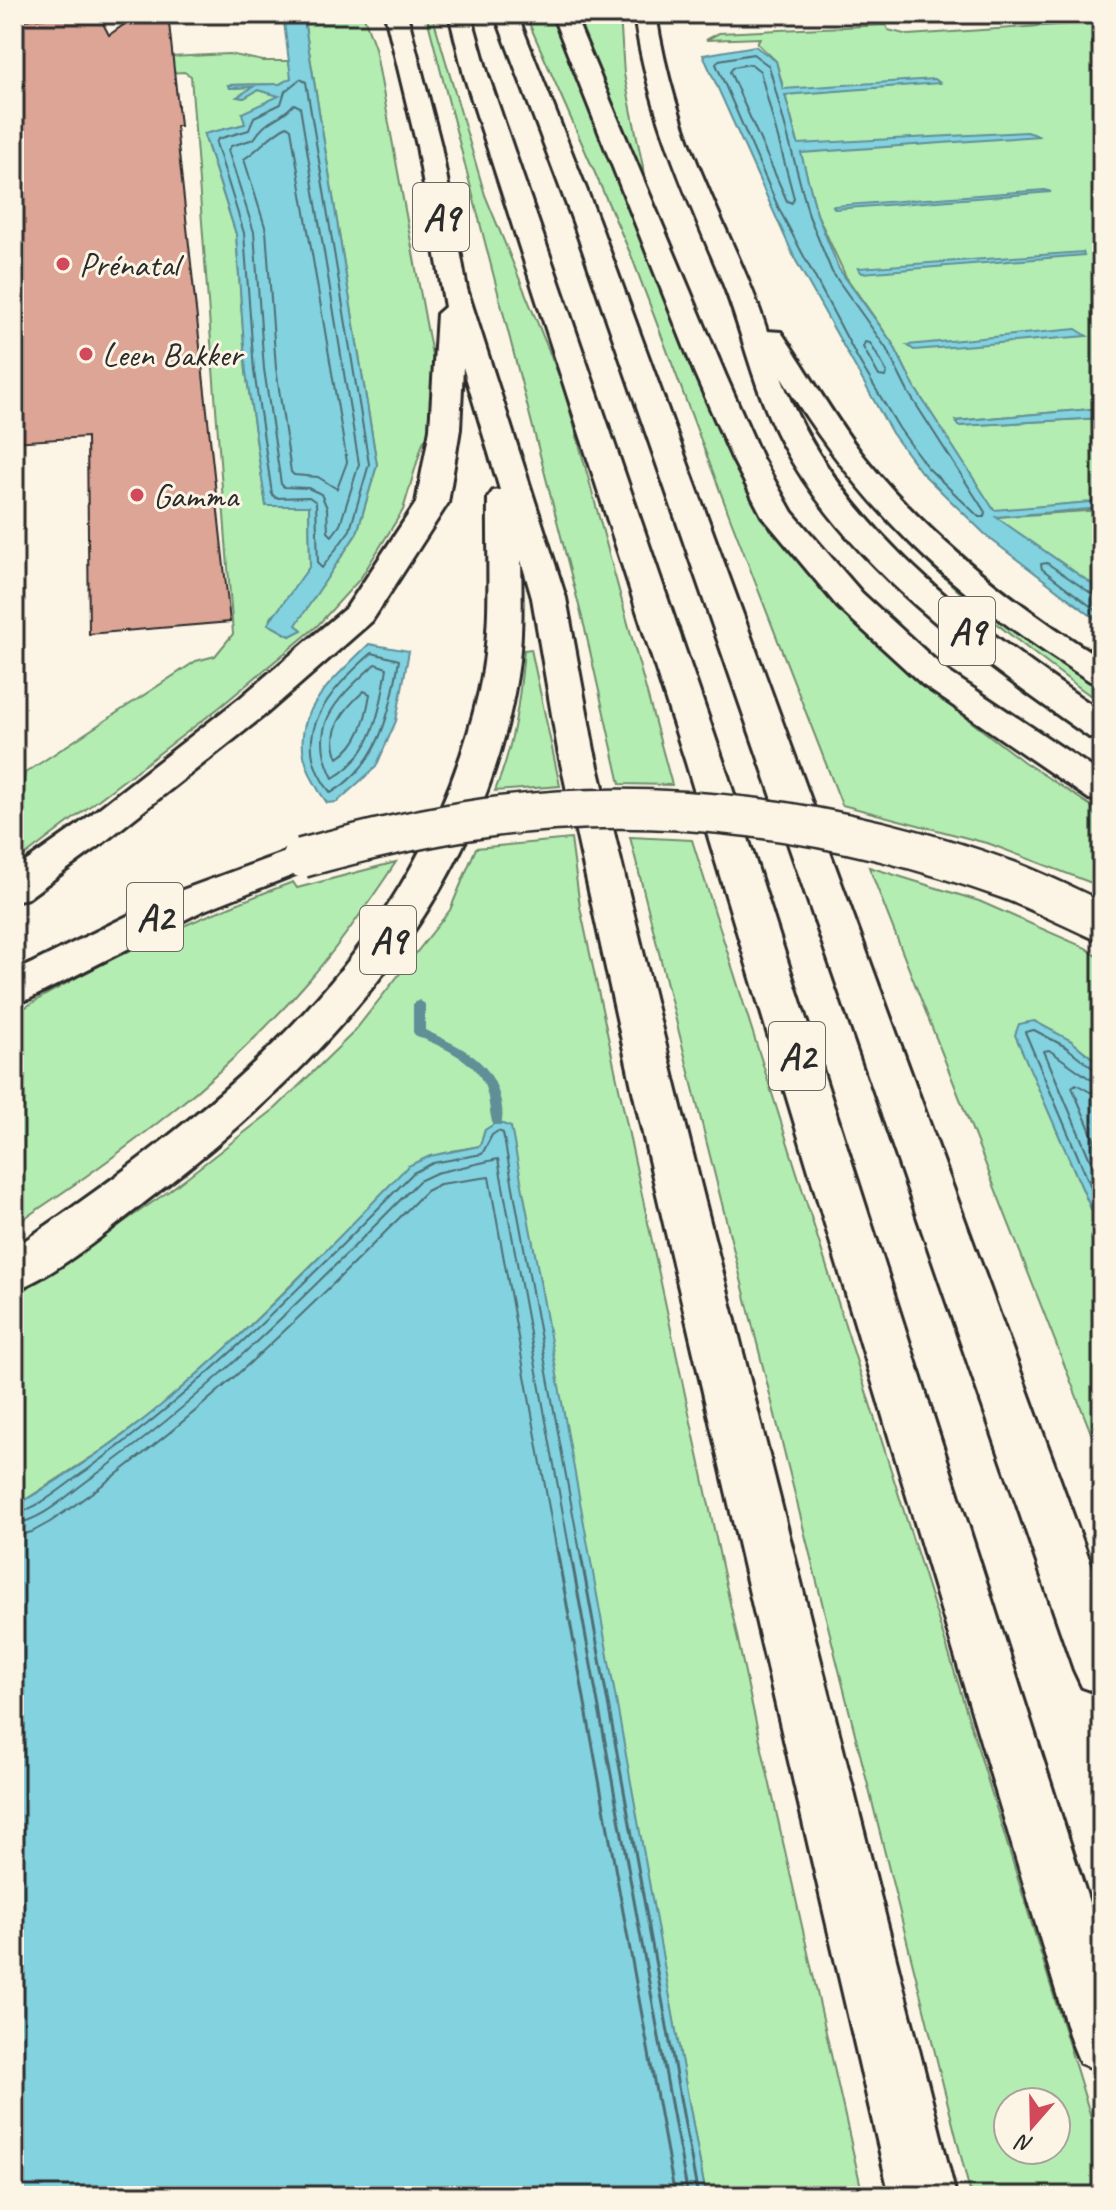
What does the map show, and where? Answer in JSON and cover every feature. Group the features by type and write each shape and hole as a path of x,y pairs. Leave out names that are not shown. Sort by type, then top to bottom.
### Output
{"highway":[{"name":"A9","path":"14,1272 115,1202 199,1137 250,1092 342,1000 429,879 463,810 480,759 496,695 503,620 505,463 453,289 429,146 396,14"},
{"name":"A2","path":"460,14 476,75 705,763 1102,2041"},
{"name":"A2","path":"506,14 585,219 1102,1670"},
{"name":"A9","path":"563,14 716,388 747,458 778,516 850,600 935,678 1102,791"},
{"name":"A9","path":"645,14 662,106 738,287 772,393 805,455 848,514 894,565 980,642 1102,729"},
{"path":"738,287 862,474 918,533 980,589 1061,649 1102,674"},
{"name":"A9","path":"14,889 89,835 253,706 360,614 432,503 445,429 453,289"},
{"path":"505,463 549,598 576,750 654,1087 923,2196"},
{"name":"A2","path":"14,989 188,902 302,858 414,829 476,820 603,810 694,813 804,824 863,836 1010,881 1102,922"}],"green space":[{"path":"303,14 363,14 375,48 437,382 434,430 423,442 403,510 360,579 317,626 220,707 14,864 14,798 22,792 25,773 196,661 215,656 233,634 191,76 184,72 14,83 14,65 229,54 263,61 289,61 292,78 280,84 228,85 229,88 254,87 238,97 244,98 258,90 280,96 245,124 204,135 236,234 246,372 266,505 309,505 310,566 280,610 270,618 269,624 290,636 301,629 295,625 357,533 377,465"},
{"path":"426,14 432,14 485,195 563,385 672,785 620,784 585,629"},
{"path":"525,14 620,14 624,74 643,167 648,253 761,514 868,631 944,701 1024,762 1102,813 1102,887 990,844 842,805 631,255"},
{"path":"679,14 838,14 680,20"},
{"path":"1102,22 1102,408 956,421 958,426 1102,418 1102,501 994,511 915,388 893,344 846,277 817,214 776,61 757,43 760,38 706,40 719,33 886,25 888,30 908,35"},
{"path":"1102,510 1102,591 995,517"},
{"path":"888,515 1102,684 1102,704 960,593 883,517"},
{"path":"531,649 560,786 495,791 515,722 524,650"},
{"path":"630,837 692,840 949,1654 1102,2153 1102,2196 971,2196"},
{"path":"571,839 580,907 750,1696 863,2196 706,2196 510,1127 485,1130 480,1146 452,1151 351,1226 227,1348 158,1409 104,1449 14,1507 14,1297 169,1191 276,1108 353,1033 450,910 476,848"},
{"path":"396,862 321,966 243,1050 132,1143 14,1225 14,1014 115,958 257,896 293,882 297,888"},
{"path":"869,867 979,901 1086,948 1102,960 1102,1066 1070,1040 1016,1035 1102,1234 1102,1461"}],"water":[{"path":"283,14 303,14 377,465 357,533 296,625 302,630 290,636 268,624 310,566 309,506 266,506 246,372 236,234 204,134 245,124 242,113 279,96 258,90 244,98 237,97 253,87 229,88 228,85 280,84 291,78"},
{"path":"755,46 776,61 783,89 935,79 940,83 785,95 798,144 1027,132 1040,136 801,153 817,214 839,269 893,344 915,388 994,510 1102,501 1102,508 996,517 1102,591 1102,624 989,538 921,472 892,433 795,259 703,55"},
{"path":"1051,192 835,209 833,206"},
{"path":"1083,252 1084,255 862,273 858,268"},
{"path":"1076,329 1087,336 914,350 907,345"},
{"path":"1102,408 1102,418 958,426 956,421"},
{"path":"369,644 409,651 396,721 376,767 337,802 327,803 311,777 304,754 303,734 308,715 333,680"},
{"path":"1034,1021 1070,1040 1102,1066 1102,1234 1015,1035 1019,1024"},
{"path":"497,1122 511,1127 706,2196 14,2196 14,1507 107,1447 192,1379 287,1290 408,1166 430,1156 480,1146 485,1130"}],"building":[{"path":"98,14 109,35 139,14 168,14 180,126 176,126 230,622 89,634 87,437 14,442 14,21"}],"waterway":[{"path":"419,1004 419,1032 465,1055 484,1073 491,1085 497,1122"}],"place":[{"name":"Prénatal","path":"63,264"},
{"name":"Leen Bakker","path":"86,354"},
{"name":"Gamma","path":"137,495"}]}
